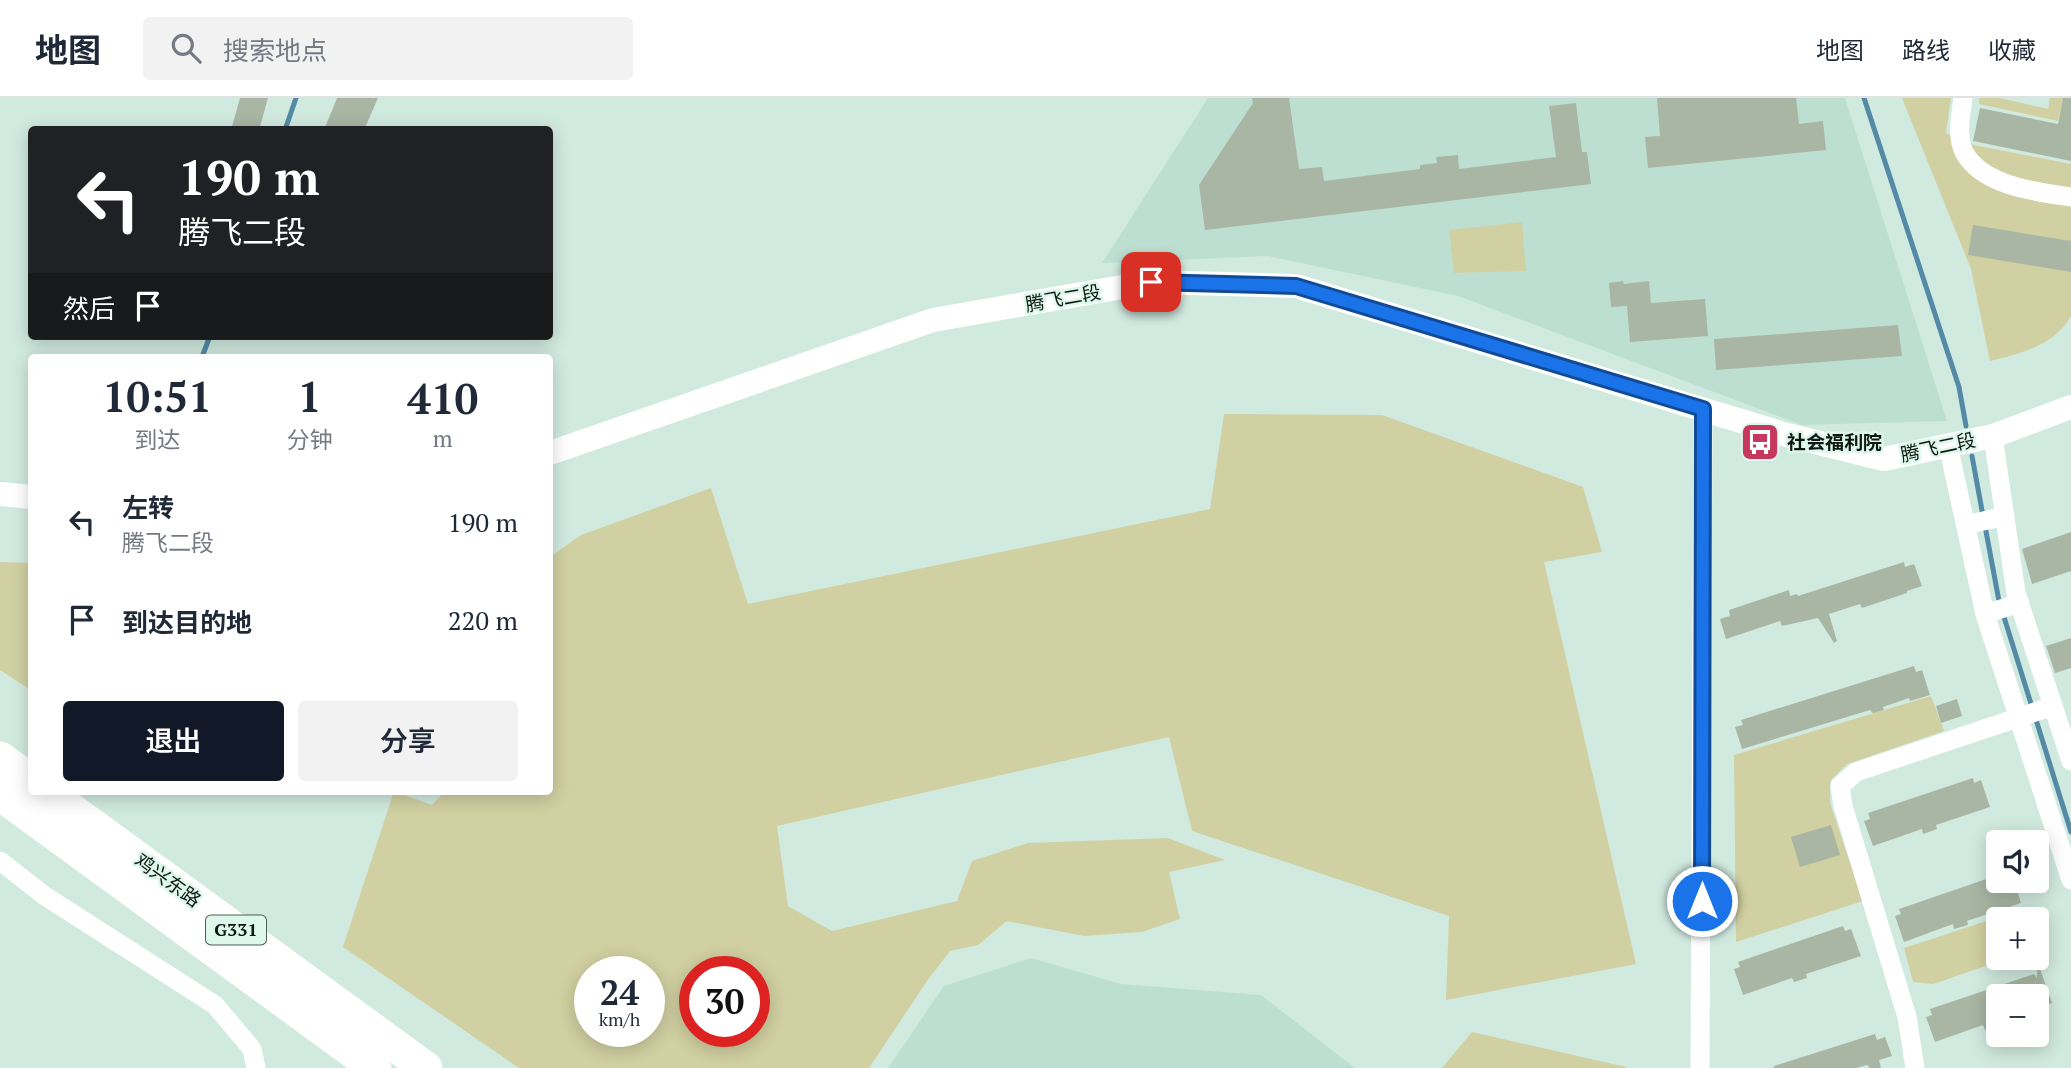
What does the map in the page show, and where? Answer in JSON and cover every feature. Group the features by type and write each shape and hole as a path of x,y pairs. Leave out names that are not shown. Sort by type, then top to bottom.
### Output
{"highway":[{"path":"0,758 28,778"},
{"name":"鸡兴东路","path":"0,794 375,1068"},
{"name":"鸡兴东路","path":"51,795 426,1068"}],"street":[{"path":"1963,98 1959,127 1965,152 1987,176 2027,191 2071,197"},
{"name":"腾飞二段","path":"553,452 933,320 1151,282 1296,286 1787,435 1884,459 1993,436 2071,407"},
{"path":"1700,1068 1703,409"},
{"path":"1993,436 2020,603 2071,761"},
{"path":"1948,445 1985,614 2071,880"},
{"path":"0,494 28,497"},
{"path":"1966,526 2005,516"},
{"path":"1985,614 2020,603"},
{"path":"1916,1068 1906,1017 1846,816 1840,786 1856,772 2053,706"},
{"path":"0,861 45,896 215,1005 252,1049 256,1068"}],"shaded area":[{"path":"1208,98 1845,98 1947,421 1802,425 1458,296 1268,256 1102,263"},
{"path":"1031,958 1121,984 1261,995 1355,1068 888,1068 944,986"}],"green space":[{"path":"1902,98 1951,98 1946,133 1974,145 2071,164 2071,316 2056,334 2036,347 1990,361 1971,269"},
{"path":"1979,98 2000,98 2048,109 2050,98 2063,98 2058,121 1979,104"},
{"path":"1522,222 1526,271 1454,273 1449,230"},
{"path":"1224,414 1382,415 1583,487 1602,552 1544,562 1636,964 1446,1000 1449,916 1192,831 1169,737 777,826 788,906 832,931 957,901 972,861 1028,843 1168,838 1225,860 1169,872 1180,919 1142,932 1084,936 1007,921 978,945 950,951 869,1068 519,1068 343,947 393,795 405,795 432,805 441,795 553,795 553,555 581,535 711,488 748,604 1210,509"},
{"path":"0,562 28,563 28,688 0,670"},
{"path":"1931,696 1944,731 1847,764 1830,781 1830,803 1863,901 1736,942 1734,755"},
{"path":"1986,921 1986,966 1933,984 1913,982 1904,948"},
{"path":"1472,1032 1626,1067 1626,1068 1442,1068"}],"building":[{"path":"240,98 268,98 260,126 232,126"},
{"path":"337,98 378,98 366,126 326,126"},
{"path":"1252,98 1289,98 1299,169 1322,167 1324,181 1420,169 1420,165 1437,163 1436,157 1458,155 1459,169 1556,157 1549,106 1576,103 1582,152 1587,152 1591,184 1205,230 1199,185 1253,103"},
{"path":"1657,98 1796,98 1799,124 1823,121 1826,150 1648,168 1645,137 1660,136"},
{"path":"2063,98 2071,98 2071,161 1973,141 1980,108 2058,124"},
{"path":"1973,225 2071,241 2071,272 1968,255"},
{"path":"1623,281 1624,284 1649,281 1651,303 1705,299 1708,336 1630,342 1627,306 1611,307 1609,283"},
{"path":"1898,325 1902,356 1716,370 1714,339"},
{"path":"2071,532 2071,571 2032,584 2022,549"},
{"path":"1904,562 1905,567 1914,564 1922,586 1862,608 1860,604 1829,614 1837,641 1834,643 1818,618 1782,626 1780,621 1726,639 1720,619 1730,616 1729,610 1789,590 1790,596 1798,596"},
{"path":"2071,638 2071,668 2055,673 2046,646"},
{"path":"1914,666 1916,672 1922,670 1930,695 1910,701 1909,698 1883,707 1884,710 1873,713 1870,710 1742,749 1735,727 1743,725 1741,720"},
{"path":"1957,699 1962,716 1941,723 1936,706"},
{"path":"1973,778 1974,783 1981,780 1990,807 1936,825 1937,829 1923,834 1922,829 1873,846 1864,821 1870,819 1868,813"},
{"path":"1831,825 1840,855 1800,867 1791,837"},
{"path":"1986,879 1986,893 2018,893 2021,903 2009,907 1986,907 1986,915 1967,921 1968,925 1954,929 1953,924 1904,942 1895,916 1901,914 1899,909"},
{"path":"1843,926 1845,931 1851,929 1861,956 1806,974 1807,978 1794,982 1792,978 1743,995 1734,969 1740,967 1738,962"},
{"path":"2037,970 2040,970 2045,984 2004,984 2034,974 2037,978"},
{"path":"1986,990 1986,1030 1983,1025 1935,1042 1926,1017 1932,1015 1930,1009"},
{"path":"1875,1034 1877,1040 1885,1037 1892,1056 1879,1060 1881,1068 1870,1068 1867,1065 1856,1068 1774,1068 1774,1066"}],"waterway":[{"path":"286,126 296,98"},
{"path":"1864,98 1959,387 1966,426"},
{"path":"203,354 208,340"},
{"path":"1972,456 1983,516"},
{"path":"1985,526 1999,601 2071,832"}],"place":[{"name":"社会福利院","path":"1760,442"}],"route":[{"path":"1151,282 1296,286 1703,409 1702,901"}]}
